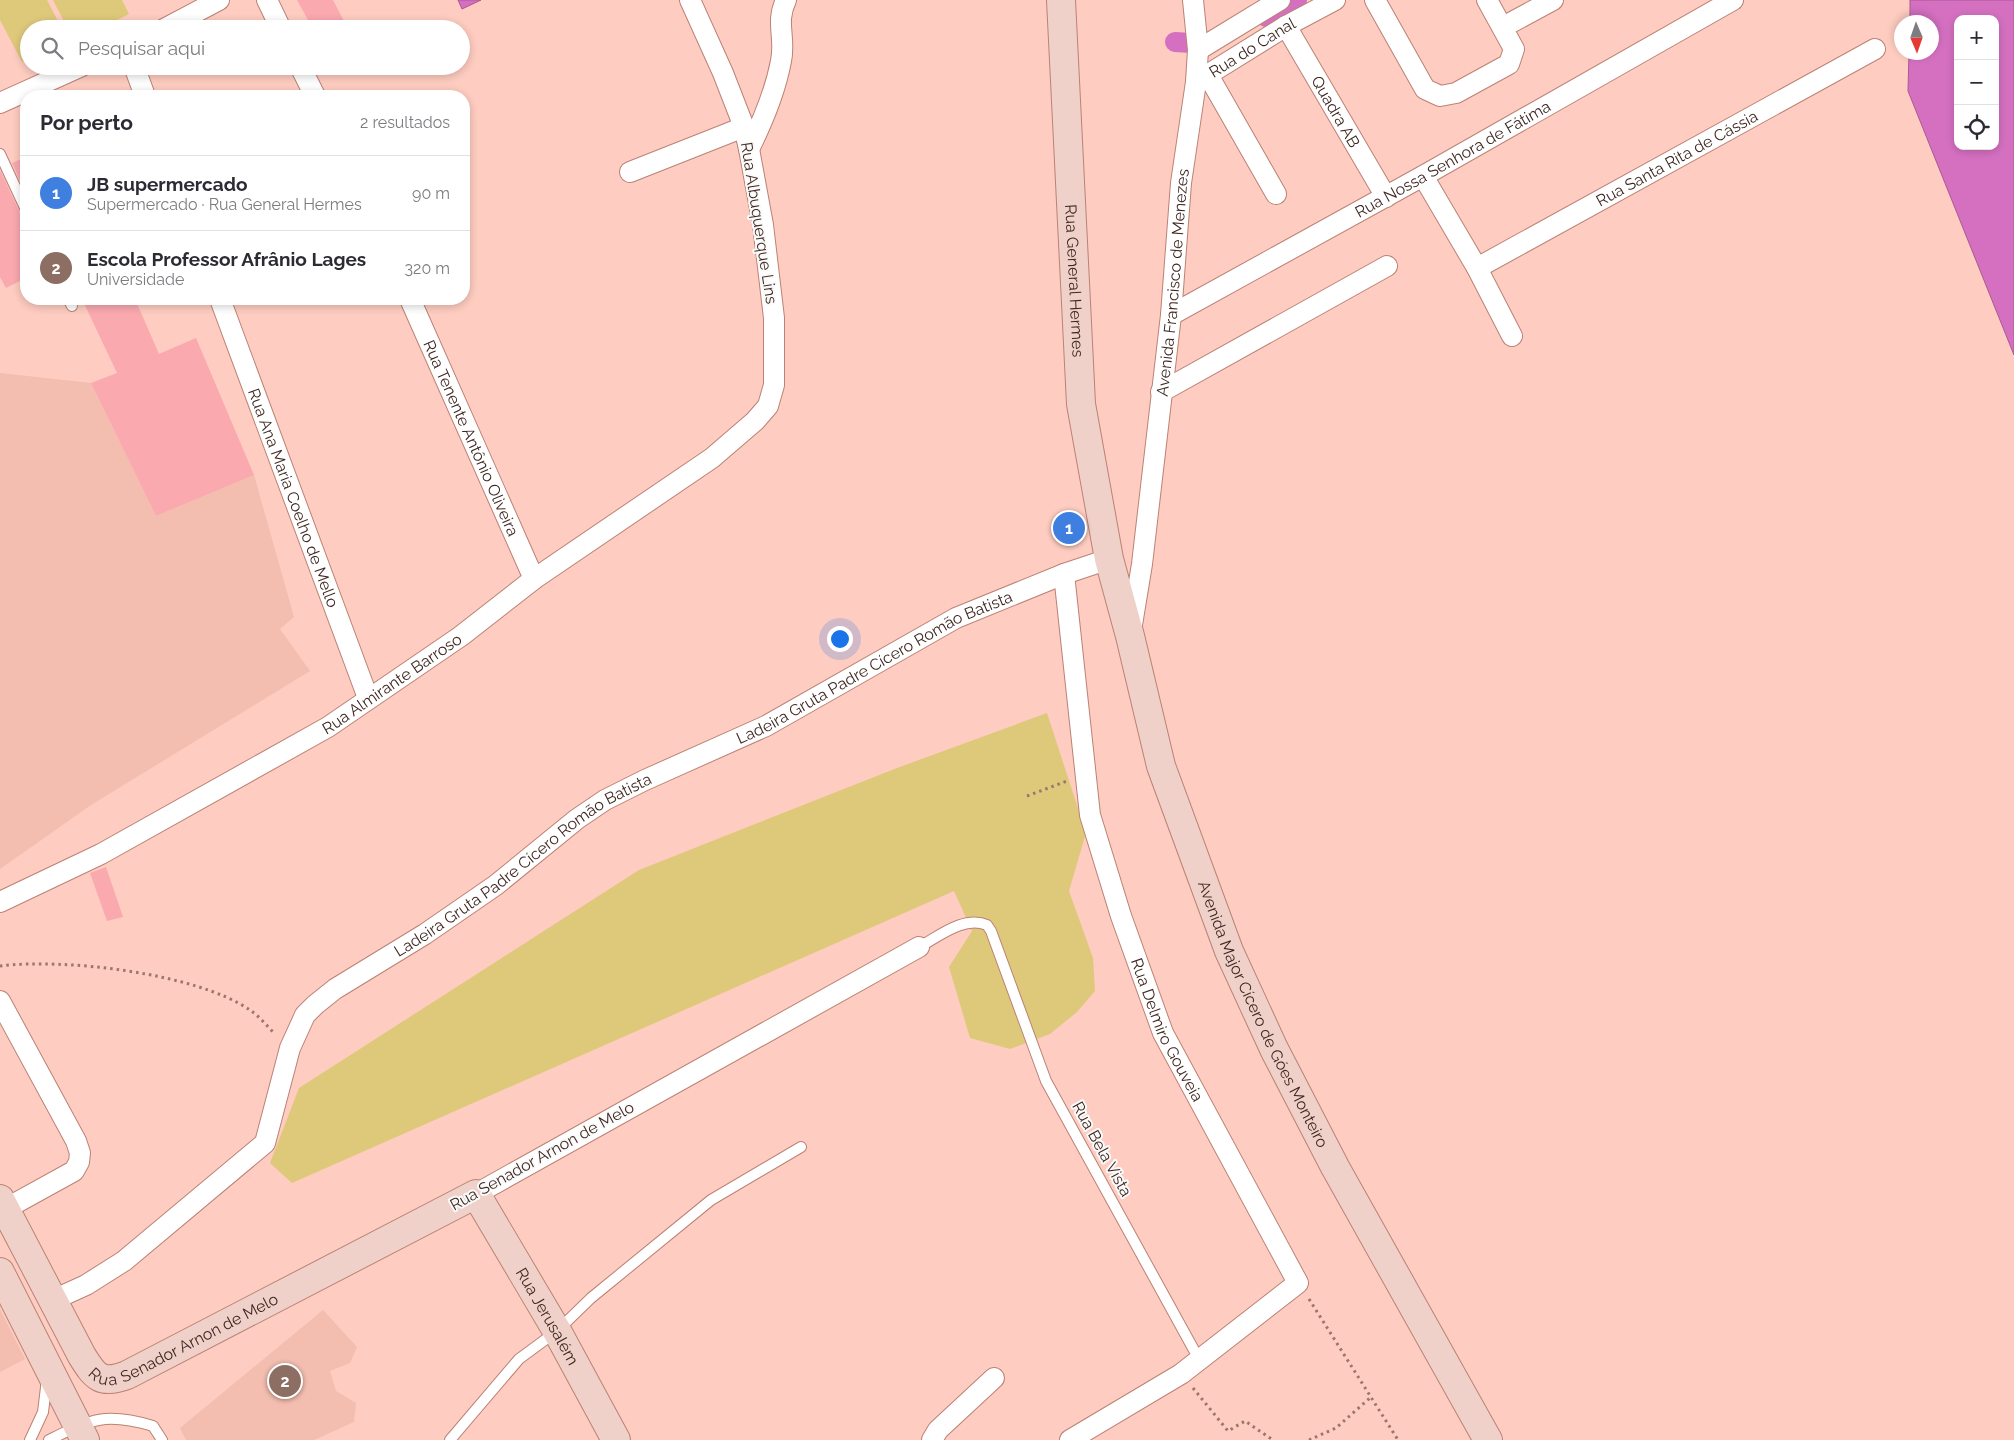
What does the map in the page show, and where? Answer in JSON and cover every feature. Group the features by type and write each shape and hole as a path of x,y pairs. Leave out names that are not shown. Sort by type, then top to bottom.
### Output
{"street":[{"path":"181,20 219,0"},
{"path":"267,0 277,20"},
{"name":"Rua Albuquerque Lins","path":"690,0 724,74 744,126 763,225 774,318 776,361 774,385 768,406 755,421"},
{"path":"750,150 768,110 781,61 783,46 780,13 786,0"},
{"name":"Rua General Hermes","path":"1061,0 1081,404 1111,565"},
{"name":"Avenida Francisco de Menezes","path":"1130,636 1142,564 1171,315 1181,183 1202,79 1193,0"},
{"name":"Rua do Canal","path":"1202,79 1286,26 1335,0"},
{"path":"1375,0 1425,88 1440,96 1456,93 1502,70 1509,64 1514,49 1487,0"},
{"path":"1503,27 1552,0"},
{"name":"Rua Nossa Senhora de Fátima","path":"1171,315 1424,176 1733,0"},
{"name":"Rua do Canal","path":"1198,50 1276,1"},
{"name":"Quadra AB","path":"1286,26 1386,197"},
{"name":"Rua Santa Rita de Cássia","path":"1477,268 1874,49"},
{"path":"29,90 62,75"},
{"path":"137,75 143,90"},
{"path":"304,75 312,90"},
{"path":"1202,79 1276,194"},
{"path":"0,103 20,94"},
{"path":"630,172 744,126"},
{"path":"1424,176 1477,268 1512,336"},
{"path":"1161,392 1387,266"},
{"name":"Rua Ana Maria Coelho de Mello","path":"222,305 368,698"},
{"name":"Rua Tenente Antônio Oliveira","path":"413,305 534,579"},
{"name":"Rua Almirante Barroso","path":"0,902 101,854 328,727 461,636 534,579 712,458 755,421"},
{"path":"1111,565 1142,564"},
{"name":"Ladeira Gruta Padre Cícero Romão Batista","path":"53,1300 86,1284 124,1261 258,1151 268,1138 290,1048 305,1015 314,1005 335,989 426,934 496,885 577,819 606,800 645,780 766,726 938,627 1064,574 1111,565"},
{"name":"Avenida Major Cícero de Góes Monteiro","path":"1111,565 1161,766 1228,951 1274,1049 1335,1167 1488,1440"},
{"name":"Rua Delmiro Gouveia","path":"1064,574 1090,815 1121,916 1163,1033 1298,1283"},
{"name":"Rua Senador Arnon de Melo","path":"53,1300 82,1356 92,1371 102,1379 111,1380 126,1375 476,1194 918,947"},
{"path":"0,1002 76,1141 80,1153 80,1162 74,1171 3,1204 53,1300"},
{"name":"Rua Jerusalém","path":"476,1194 557,1331 616,1440"},
{"path":"0,1272 81,1433"},
{"path":"1070,1440 1200,1361 1298,1283"},
{"path":"932,1440 938,1430 994,1378"}],"lane":[{"path":"0,154 20,197"},
{"name":"Rua Senador Arnon de Melo","path":"918,947 958,926 973,922 987,925 997,944"},
{"name":"Rua Bela Vista","path":"997,944 1025,1027 1046,1081 1200,1361"},
{"path":"450,1440 519,1359 557,1331 591,1298 711,1200 801,1147"},
{"path":"30,1440 43,1412 48,1368"},
{"path":"49,1440 81,1433 101,1419 125,1418 153,1426 162,1440"}],"path":[{"path":"1027,796 1085,774"},
{"path":"0,966 28,962 134,972 186,983 215,992 250,1010 290,1048"},
{"path":"1298,1283 1372,1396 1398,1440"},
{"path":"1181,1374 1228,1431 1245,1422 1273,1440"},
{"path":"1309,1440 1336,1428 1372,1396"}],"shaded area":[{"path":"0,0 47,0 57,20 20,20 20,58 0,20"},
{"path":"53,0 122,0 129,14 117,20 63,20"},
{"path":"458,0 481,0 462,9"},
{"path":"1910,0 2014,0 2014,355 1908,91 1909,60 1939,60 1939,15 1910,15"},
{"path":"0,373 91,383 156,516 254,475 294,617 280,629 310,671 91,805 0,869"},
{"path":"1047,713 1086,833 1069,891 1093,958 1095,991 1077,1012 1050,1034 1010,1049 970,1038 949,967 972,931 954,891 292,1183 270,1163 299,1088 639,870 897,768"},
{"path":"0,1309 25,1359 0,1372"},
{"path":"323,1310 357,1347 350,1363 330,1371 336,1391 356,1403 354,1422 314,1440 186,1440 180,1428"}],"building":[{"path":"297,0 333,0 343,20 308,20"},
{"path":"20,160 20,181 12,163"},
{"path":"0,170 20,213 20,281 6,288 0,277"},
{"path":"85,305 138,305 159,354 196,338 254,475 156,516 91,383 117,373"},
{"path":"106,867 123,917 107,921 90,873"}],"waterway":[{"path":"1266,17 1297,0"},
{"path":"1175,42 1191,43"}],"place":[{"name":"JB supermercado","path":"1069,528"},
{"name":"Escola Professor Afrânio Lages","path":"285,1381"}]}
